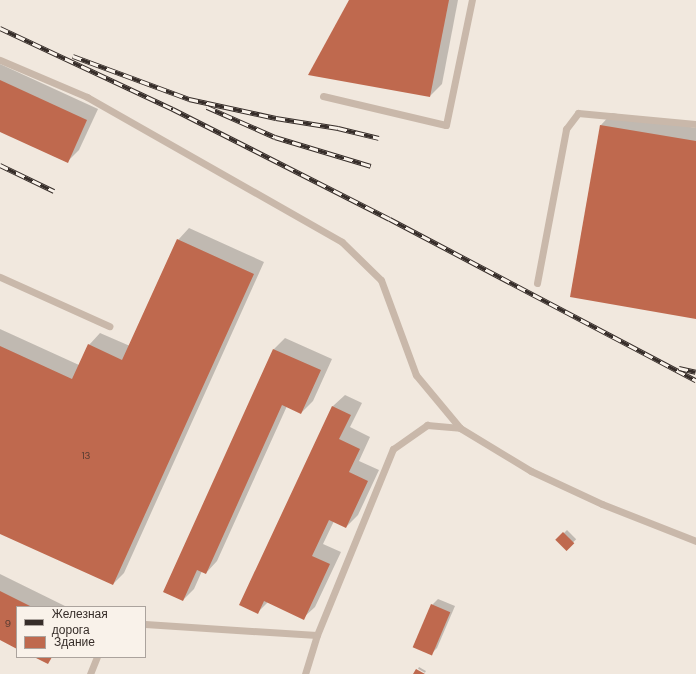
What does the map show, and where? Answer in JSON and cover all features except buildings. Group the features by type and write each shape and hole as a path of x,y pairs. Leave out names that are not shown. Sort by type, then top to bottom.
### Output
{"lane":[{"path":"323,96 446,125 472,0"},
{"path":"0,60 87,97 342,242 381,280 416,374 460,428 531,471 602,504 696,541"},
{"path":"537,283 566,129 578,113 696,124"},
{"path":"0,277 109,326"},
{"path":"305,674 317,635 393,449 427,425 460,428"},
{"path":"146,624 317,635"},
{"path":"90,674 97,658"}],"railway":[{"path":"0,28 173,109 390,219 696,380"},
{"path":"73,56 189,99 276,118 338,128 379,138"},
{"path":"207,107 275,137 371,166"},
{"path":"0,165 54,191"},
{"path":"679,368 696,372"}]}
